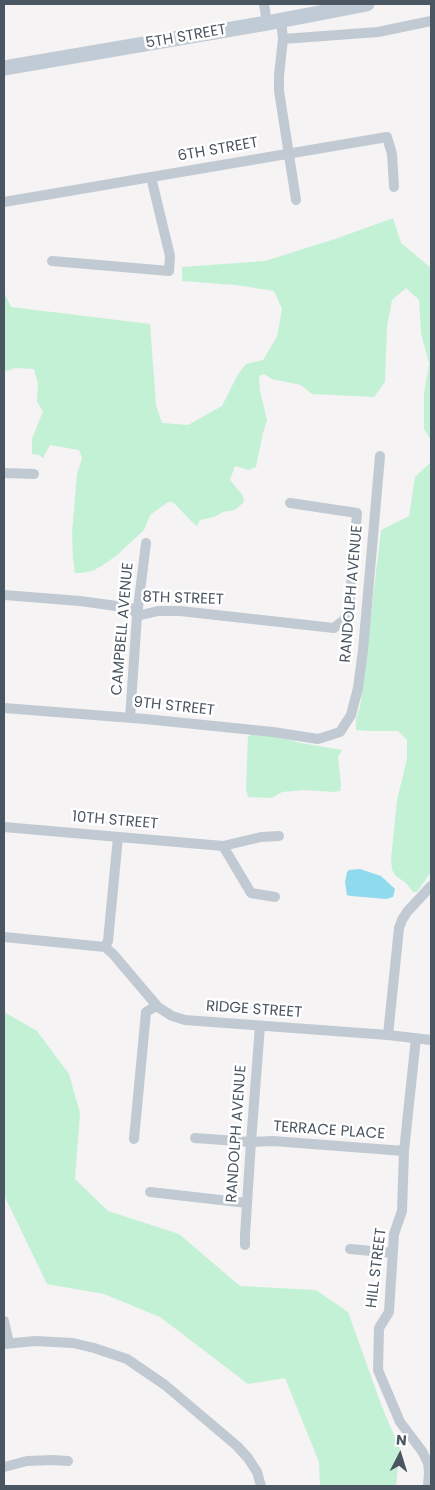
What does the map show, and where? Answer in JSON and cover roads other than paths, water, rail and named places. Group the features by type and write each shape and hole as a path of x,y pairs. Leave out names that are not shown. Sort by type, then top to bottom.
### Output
{"main road":[{"name":"5TH STREET","path":"4,68 274,22 367,4"}],"street":[{"path":"264,4 283,39 279,91 296,200"},
{"path":"283,39 378,32 431,21"},
{"name":"6TH STREET","path":"4,202 387,137 392,154 394,188"},
{"path":"52,261 170,271 170,256 151,177"},
{"name":"RANDOLPH AVENUE","path":"340,732 351,715 358,688 380,456"},
{"path":"4,473 34,474"},
{"name":"RANDOLPH AVENUE","path":"290,503 357,513 349,608 344,620 334,628"},
{"name":"CAMPBELL AVENUE","path":"130,718 137,616 146,543"},
{"name":"8TH STREET","path":"4,595 80,601 131,608 137,616 158,611 180,611 334,628"},
{"name":"9TH STREET","path":"4,708 130,718 318,738 340,732"},
{"name":"10TH STREET","path":"4,827 223,846 262,837 279,836"},
{"path":"4,937 105,947 108,941 118,837"},
{"path":"223,846 251,893 275,897"},
{"path":"388,1035 402,920 431,886"},
{"name":"RIDGE STREET","path":"105,947 156,1006 172,1016 185,1020 431,1040"},
{"path":"134,1139 146,1012 156,1006"},
{"name":"RANDOLPH AVENUE","path":"245,1245 260,1026"},
{"name":"HILL STREET","path":"416,1038 404,1151 402,1211 394,1234 389,1312 379,1328 378,1370 400,1422 422,1451 428,1463 428,1486"},
{"name":"TERRACE PLACE","path":"195,1138 251,1142 273,1141 404,1151"},
{"path":"150,1192 247,1202"},
{"path":"350,1249 393,1252"},
{"path":"4,1321 6,1344 35,1341 73,1343 127,1359 165,1385 237,1446 257,1472 261,1486"},
{"path":"4,1467 27,1461 68,1461"}],"water":[{"path":"360,869 381,876 395,889 393,897 386,899 347,895 345,882 347,872"}]}
